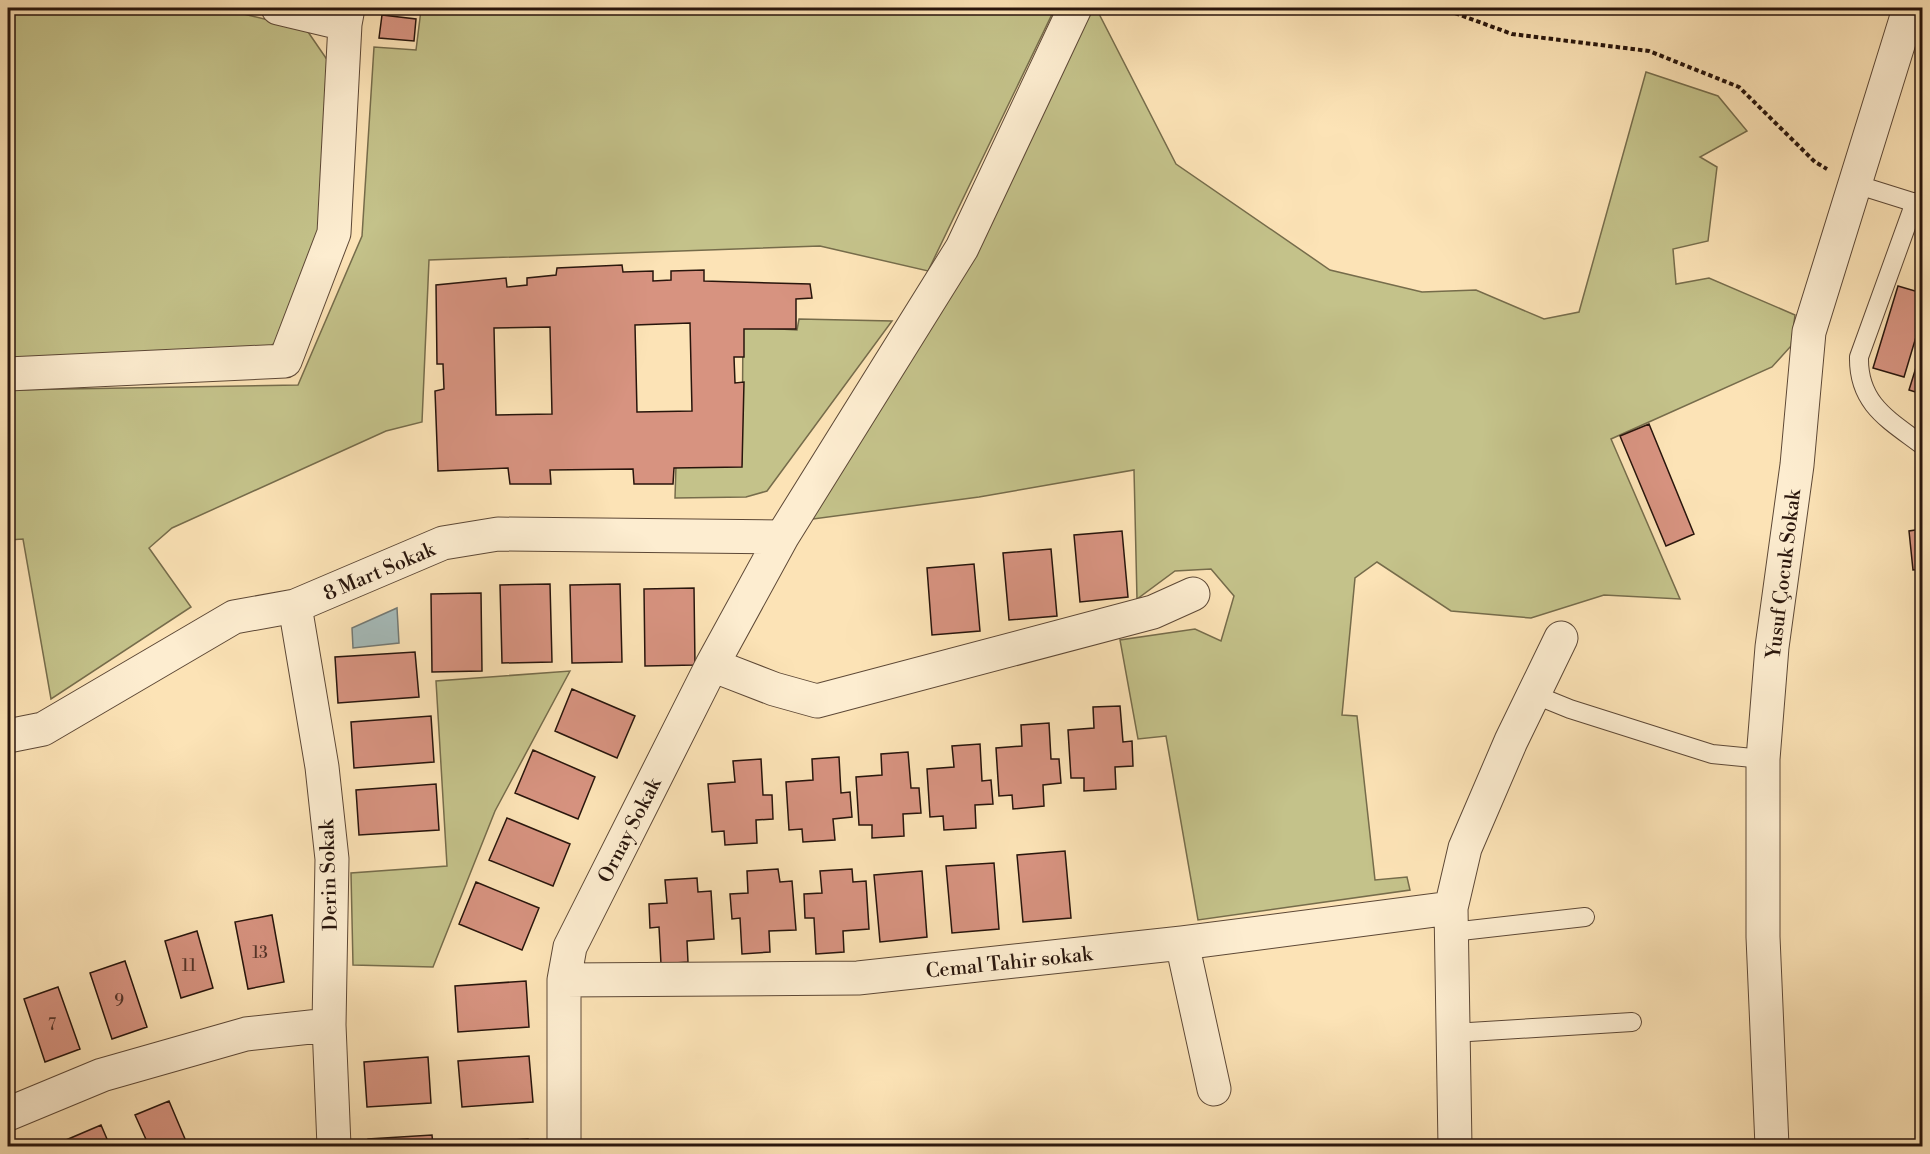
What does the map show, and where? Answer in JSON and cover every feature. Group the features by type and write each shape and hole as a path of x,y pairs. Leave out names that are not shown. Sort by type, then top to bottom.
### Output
{"street":[{"path":"8,374 285,361 334,233 346,16 278,8"},
{"name":"Ornay Sokak","path":"564,1146 564,980 570,947 712,665 782,537 962,248 1075,8"},
{"name":"Yusuf Çocuk Sokak","path":"1772,1146 1763,937 1763,759 1773,647 1797,465 1809,332 1907,16"},
{"name":"8 Mart Sokak","path":"8,736 43,729 234,617 295,606 443,543 498,534 782,537"},
{"path":"712,665 817,701 1154,612 1193,594"},
{"name":"Derin Sokak","path":"295,606 322,767 332,859 329,1025 334,1146"},
{"path":"1455,1146 1452,920 1465,848 1533,694 1561,638"},
{"name":"Cemal Tahir sokak","path":"564,980 858,978 1182,943 1452,920"},
{"path":"1182,943 1214,1089"},
{"path":"8,1114 102,1075 235,1037 329,1025"}],"lane":[{"path":"1855,184 1919,203 1859,357 1859,368 1863,383 1877,411 1923,445"},
{"path":"1533,694 1570,709 1712,753 1763,759"},
{"path":"1452,920 1586,917"},
{"path":"1453,1033 1632,1022"}],"path":[{"path":"1441,8 1512,34 1649,51 1739,87 1815,162 1855,184"}],"shaded area":[{"path":"8,8 218,8 306,29 328,61 320,232 280,339 265,350 8,364"},
{"path":"398,8 1055,8 928,271 820,246 429,260 422,422 386,431 172,528 149,548 191,607 51,699 23,539 8,540 8,390 298,385 362,236 374,47 416,50 421,10"},
{"path":"1080,8 1096,8 1176,164 1330,270 1422,292 1476,290 1544,319 1579,312 1646,72 1718,96 1747,131 1700,157 1717,167 1708,241 1673,249 1676,284 1709,278 1795,315 1791,346 1772,367 1611,439 1680,599 1604,595 1531,618 1451,611 1377,562 1355,578 1342,715 1357,716 1375,880 1407,877 1410,890 1198,920 1166,736 1138,739 1120,640 1195,629 1221,641 1234,596 1211,569 1175,571 1137,599 1134,470 979,497 813,519 804,510"},
{"path":"799,319 892,321 767,491 746,497 675,498 676,465 742,464 743,327 797,330"},
{"path":"397,608 399,643 353,648 352,628"},
{"path":"570,671 495,811 433,967 353,965 351,873 447,866 436,681"}],"building":[{"path":"382,15 416,19 414,41 379,38"},
{"path":"622,265 623,272 653,271 653,281 671,280 671,271 704,270 704,281 810,284 812,298 796,299 796,329 744,329 744,357 734,357 735,383 744,382 742,467 674,468 673,484 634,484 633,469 550,470 551,484 510,484 508,468 438,471 435,391 444,389 443,364 437,364 436,285 506,278 507,287 527,285 527,278 556,275 557,268","holes":["690,323 692,411 637,412 635,325","550,327 552,414 496,415 494,328"]},
{"path":"1898,286 1922,293 1922,317 1904,377 1873,368"},
{"path":"1922,348 1922,394 1909,390"},
{"path":"1649,424 1694,534 1666,546 1620,436"},
{"path":"1922,529 1922,569 1913,570 1909,531"},
{"path":"1122,531 1128,597 1080,602 1074,535"},
{"path":"1051,549 1057,616 1009,620 1003,553"},
{"path":"974,564 980,631 932,635 927,568"},
{"path":"550,584 552,662 502,663 500,585"},
{"path":"620,584 622,662 572,663 570,585"},
{"path":"694,588 695,665 645,666 644,589"},
{"path":"481,593 482,671 432,672 431,594"},
{"path":"415,652 419,697 338,703 335,657"},
{"path":"572,689 635,716 617,758 555,731"},
{"path":"1120,706 1123,742 1132,741 1133,766 1115,767 1116,789 1084,791 1084,778 1071,778 1068,730 1094,728 1093,707"},
{"path":"431,716 434,762 354,768 351,722"},
{"path":"1049,723 1051,759 1059,759 1061,783 1043,785 1044,806 1013,809 1012,795 999,796 996,748 1022,746 1021,725"},
{"path":"980,744 982,781 991,780 993,804 975,805 976,828 944,830 943,816 930,817 927,769 954,767 952,746"},
{"path":"533,750 595,777 578,819 515,793"},
{"path":"908,752 911,788 919,788 921,813 903,814 904,836 872,838 872,825 859,825 856,777 882,775 881,754"},
{"path":"839,757 841,793 850,792 852,817 833,819 835,840 803,842 802,829 789,830 786,782 813,780 812,759"},
{"path":"761,759 763,795 772,795 773,819 756,820 757,843 725,845 724,831 712,832 708,784 735,782 733,761"},
{"path":"436,784 439,830 359,835 356,790"},
{"path":"507,818 570,844 553,886 489,860"},
{"path":"1065,851 1071,918 1023,922 1017,855"},
{"path":"994,863 999,929 952,933 946,866"},
{"path":"778,869 780,882 792,881 796,930 769,931 770,952 742,954 740,918 732,919 730,894 748,893 747,871"},
{"path":"852,869 853,882 866,881 869,929 843,931 844,952 816,954 814,918 805,918 804,894 822,893 820,871"},
{"path":"922,871 927,937 880,942 874,875"},
{"path":"697,878 698,892 711,891 714,939 687,941 688,962 661,964 659,927 650,928 649,904 667,903 665,880"},
{"path":"476,882 539,908 522,950 459,924"},
{"path":"272,915 284,982 248,989 235,922"},
{"path":"197,931 213,988 181,998 165,941"},
{"path":"125,961 147,1027 112,1039 90,973"},
{"path":"526,981 529,1027 458,1032 455,986"},
{"path":"58,987 80,1049 45,1062 24,999"},
{"path":"529,1056 533,1102 462,1107 458,1061"},
{"path":"428,1057 431,1103 367,1107 364,1062"},
{"path":"169,1101 188,1146 149,1146 135,1115"},
{"path":"101,1125 110,1146 69,1146 66,1140"},
{"path":"432,1135 433,1146 368,1146 368,1139"},
{"path":"528,1139 528,1146 463,1146 463,1143"}]}
